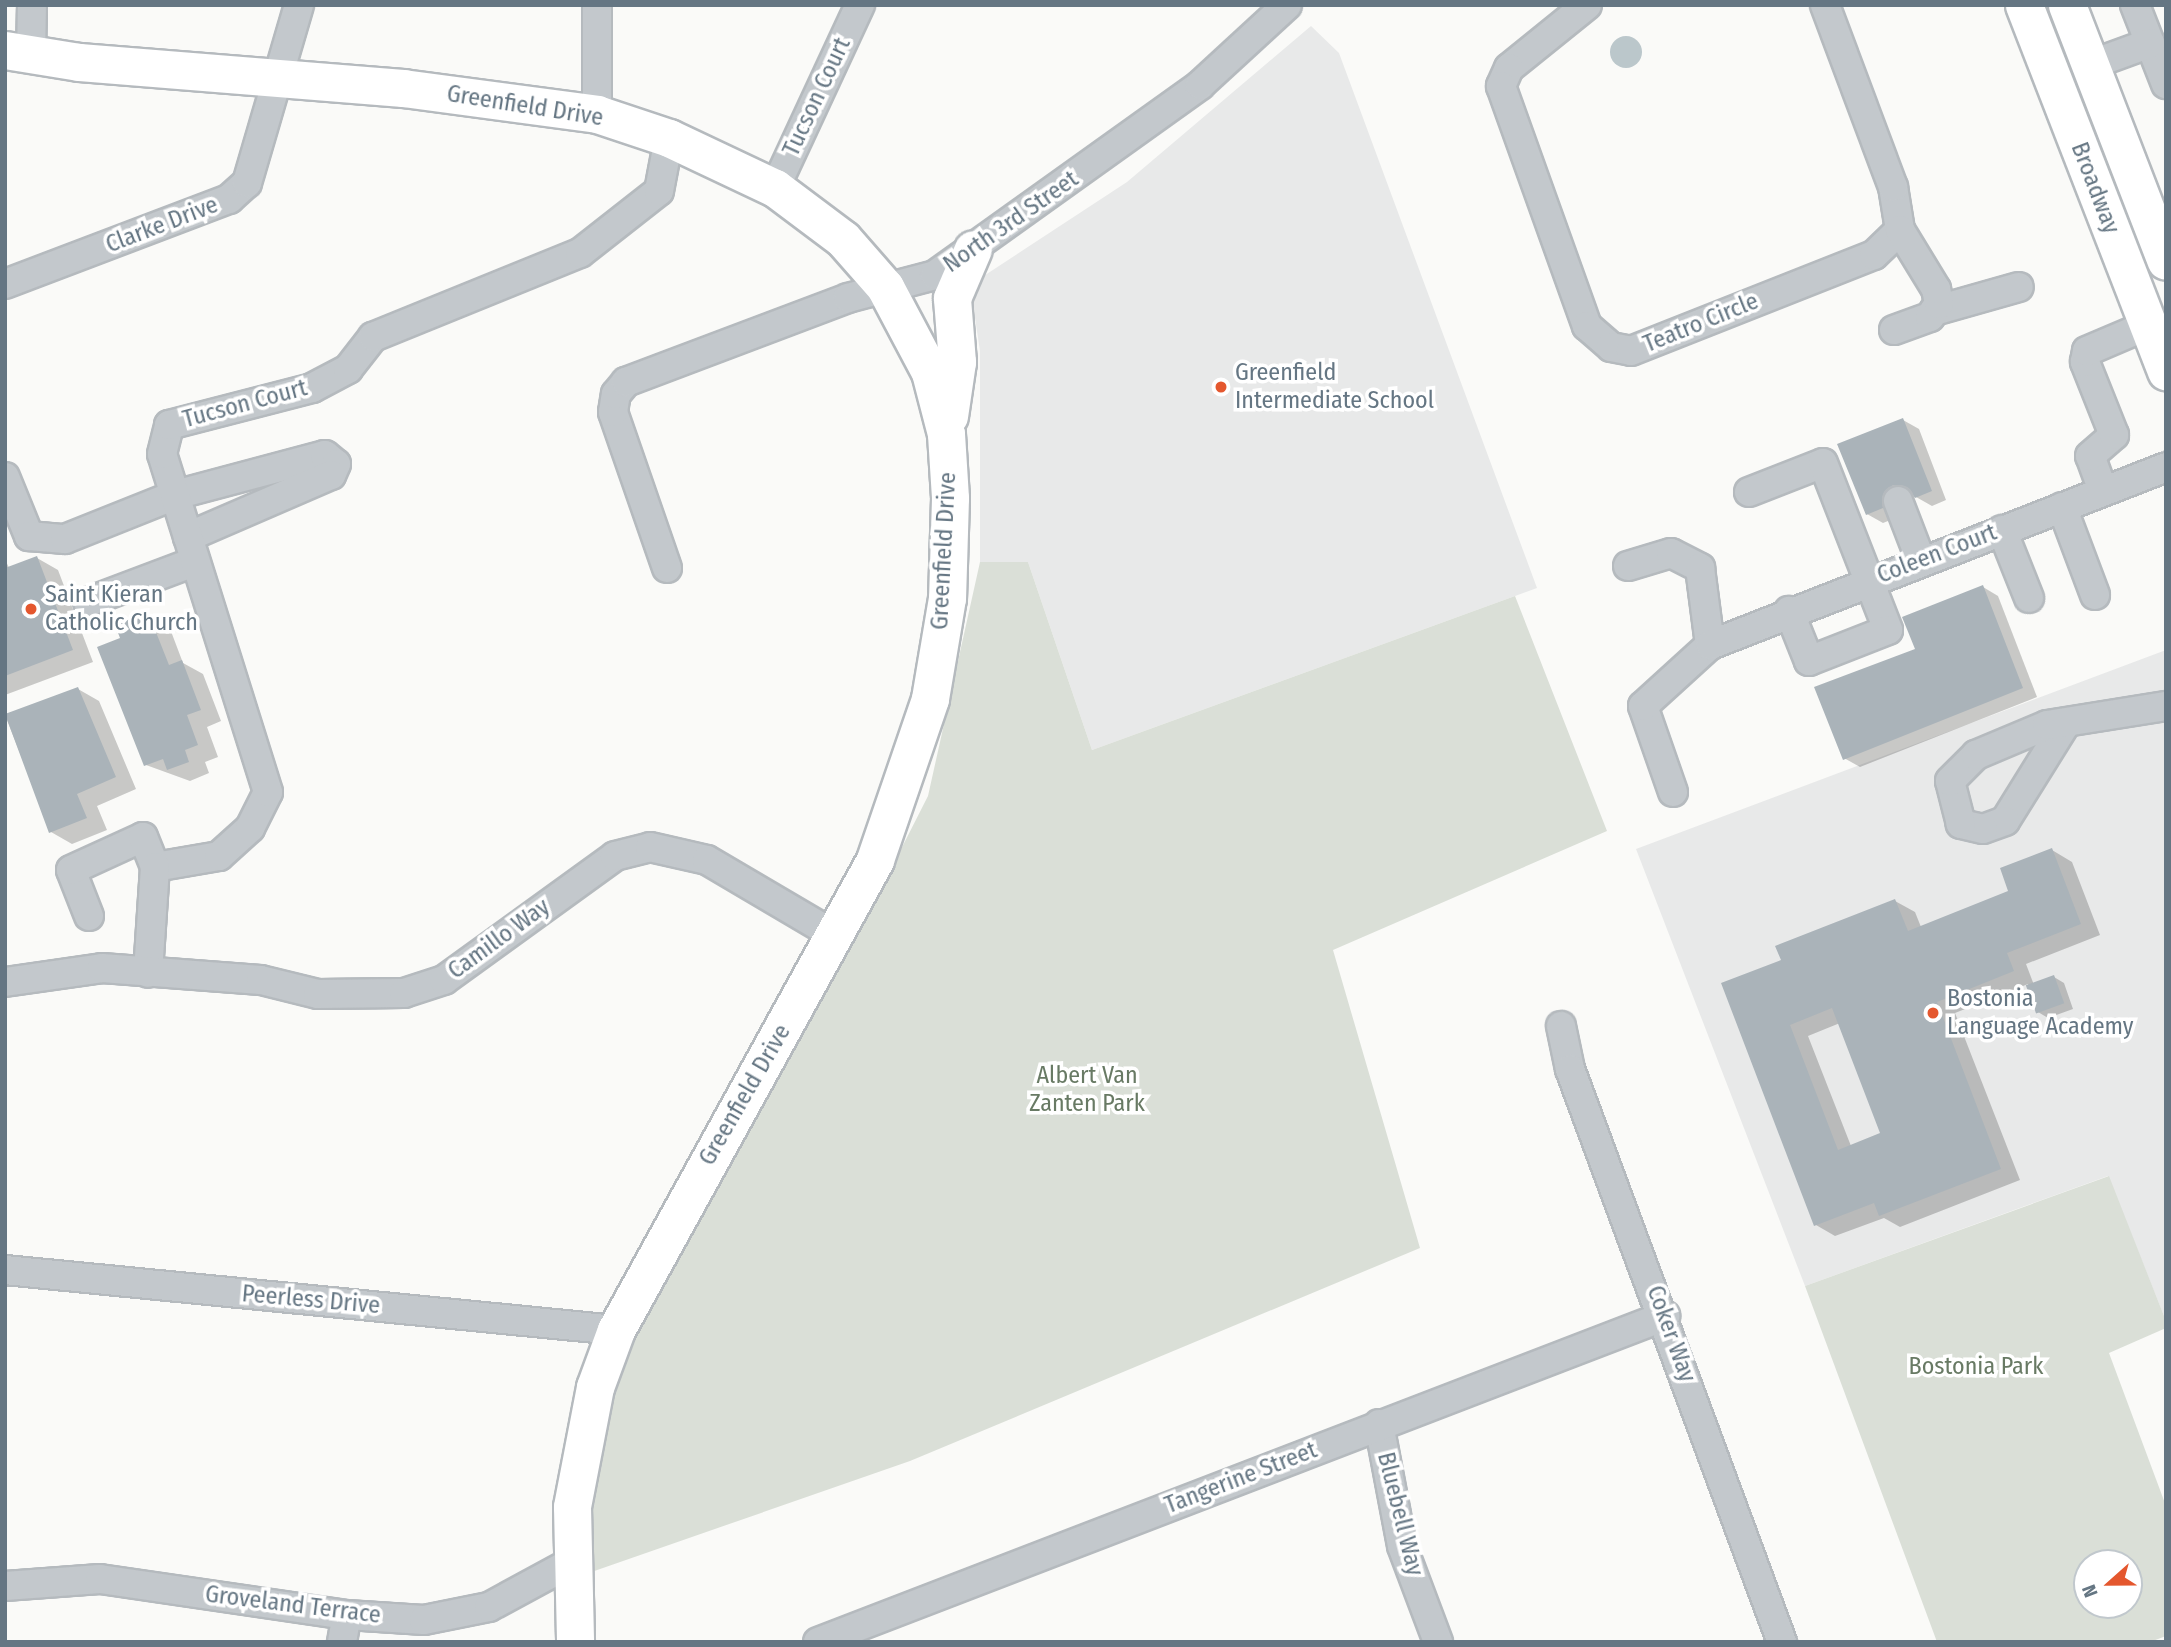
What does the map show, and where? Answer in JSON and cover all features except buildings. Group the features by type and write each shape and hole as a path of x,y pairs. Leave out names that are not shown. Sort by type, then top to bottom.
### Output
{"main road":[{"name":"Broadway","path":"2024,5 2166,371"},
{"name":"Broadway","path":"2067,5 2166,261"},
{"name":"Greenfield Drive","path":"18,53 280,74 597,114 669,138 775,188 843,239 885,287 930,372 946,434 947,598 930,699 876,860 616,1330 595,1387 572,1507 570,1563 575,1642"},
{"path":"946,434 957,362 952,298 973,249"}],"street":[{"path":"18,53 32,5"},
{"name":"Clarke Drive","path":"5,284 229,199 258,162 299,5"},
{"path":"597,5 597,114"},
{"name":"Tucson Court","path":"775,188 860,5"},
{"name":"North 3rd Street","path":"667,568 613,412 616,394 626,382 885,287 935,275 1200,85 1287,5"},
{"name":"Teatro Circle","path":"1587,5 1509,68 1501,86 1587,326 1611,347 1631,351 1874,255 1900,230"},
{"path":"1825,5 1893,187 1900,230 1936,289 1934,311"},
{"path":"2135,5 2166,84"},
{"path":"2090,65 2150,43"},
{"name":"Tucson Court","path":"155,867 219,856 250,828 268,792 162,454 169,425 312,388 348,369 373,337 580,253 659,191 669,138"},
{"path":"1894,330 1934,311 2019,287"},
{"path":"2103,491 2090,456 2113,435 2085,362 2087,351 2148,325"},
{"path":"5,477 35,538 65,539 175,495 325,455 336,464 331,475 88,602"},
{"path":"1749,492 1823,463 1888,630 1809,661 1789,611"},
{"name":"Coleen Court","path":"1673,792 1643,706 1710,645 1789,611 2166,467"},
{"path":"1898,501 1921,561"},
{"path":"2062,507 2095,595"},
{"path":"2002,530 2029,598"},
{"path":"1628,566 1671,553 1700,568 1710,645"},
{"path":"2066,723 2166,706"},
{"path":"89,916 71,870 143,837 155,867 149,973"},
{"name":"Camillo Way","path":"5,982 48,971 149,973 261,980 329,995 404,993 444,980 615,856 650,848 707,860 836,936"},
{"name":"Coker Way","path":"1561,1026 1570,1069 1665,1316 1782,1642"},
{"name":"Peerless Drive","path":"5,1270 616,1330"},
{"name":"Tangerine Street","path":"818,1642 1665,1316"},
{"name":"Bluebell Way","path":"1379,1424 1402,1546 1438,1642"},
{"name":"Groveland Terrace","path":"5,1586 100,1579 344,1629 456,1615 489,1607 570,1563"}],"shaded area":[{"name":"Greenfield Intermediate School","path":"1311,26 1339,53 1537,588 1092,750 1028,562 980,562 980,351 970,285 1127,182"},
{"path":"1626,36 1637,41 1642,52 1637,63 1626,68 1615,63 1610,52 1615,41"},
{"name":"Bostonia Language Academy","path":"2166,650 2166,1321 2108,1176 1805,1286 1636,849"}],"green space":[{"name":"Albert Van Zanten Park","path":"980,562 1028,562 1092,750 1515,596 1607,831 1333,950 1420,1248 910,1461 580,1576 582,1518 616,1370 695,1214 865,920 928,796"},
{"name":"Bostonia Park","path":"2109,1176 2166,1321 2166,1328 2109,1353 2166,1506 2166,1636 2150,1642 1937,1642 1805,1286"}],"place":[{"name":"Greenfield Intermediate School","path":"1221,387"},
{"name":"Saint Kieran Catholic Church","path":"31,609"},
{"name":"Bostonia Language Academy","path":"1933,1013"}]}
